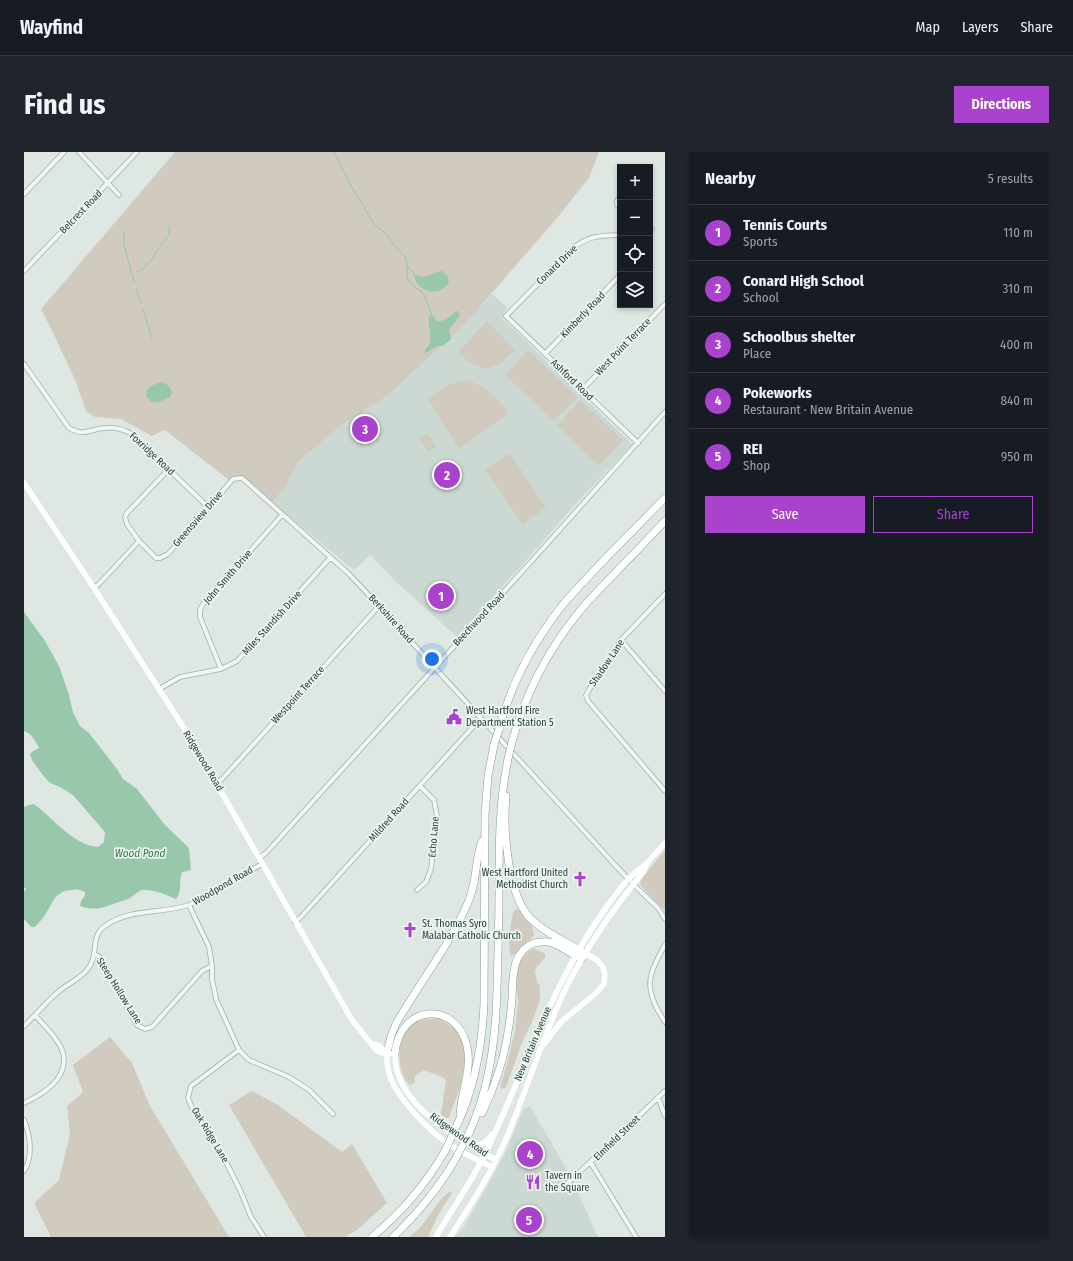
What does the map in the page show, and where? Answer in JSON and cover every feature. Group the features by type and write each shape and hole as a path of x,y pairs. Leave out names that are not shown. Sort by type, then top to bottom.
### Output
{"highway":[{"path":"372,1237 412,1198 432,1172 445,1151 458,1124 475,1074 482,1028 484,835 487,789 494,745 506,706 518,678 537,641 553,618 580,585 665,498"},
{"path":"394,1237 428,1200 445,1177 470,1131 480,1105 486,1083 496,1031 499,949 499,823 501,797 508,759 518,722 540,671 569,624 582,608 665,521"},
{"path":"629,559 665,528"},
{"path":"506,768 506,830 510,864 517,897 525,912 534,922 580,954"},
{"path":"387,1053 391,1036 396,1024 444,946 466,906 474,884 478,854 484,835"},
{"path":"470,1131 483,1111 503,1054 510,1015 513,971 519,956 523,950 529,946 544,941 554,943 580,954"},
{"path":"395,1054 397,1042 401,1032 407,1024 418,1017 427,1014 438,1015 448,1018 457,1026 465,1039 468,1050 466,1076 458,1124"}],"main road":[{"name":"Ridgewood Road","path":"24,483 94,588 193,743 358,1029 375,1049 381,1053 395,1054 395,1065 401,1084 409,1095 433,1119 466,1143 496,1160"},
{"name":"New Britain Avenue","path":"436,1237 482,1162 554,996 580,954 604,910 629,879 647,863 665,843"},
{"name":"New Britain Avenue","path":"450,1237 496,1160 510,1129 538,1053 580,954 644,871 647,863"},
{"path":"538,1053 559,1025 604,984 605,976 603,967 597,960 580,954"},
{"name":"Ridgewood Road","path":"387,1053 390,1078 401,1098 436,1134 454,1147 492,1167"},
{"path":"466,1143 477,1145 483,1144 498,1127"}],"street":[{"path":"24,194 64,152"},
{"path":"79,152 119,195"},
{"name":"Belcrest Road","path":"25,268 137,152"},
{"name":"Conard Drive","path":"506,316 573,248 591,237 617,235"},
{"name":"Kimberly Road","path":"545,354 617,278"},
{"name":"West Point Terrace","path":"582,390 665,304"},
{"name":"Ashford Road","path":"506,316 638,443"},
{"name":"Foxridge Road","path":"24,364 69,428 76,432 82,433 113,427 132,434 208,507"},
{"name":"Beechwood Road","path":"259,858 266,853 665,412"},
{"name":"Greensview Drive","path":"168,470 127,513 125,518 138,541 151,555 156,558 160,558 168,554 233,479 238,478"},
{"name":"Berkshire Road","path":"238,478 242,478 356,582 633,884 658,908 665,918"},
{"name":"John Smith Drive","path":"221,669 200,617 200,610 203,604 282,515"},
{"path":"94,588 138,541"},
{"name":"Miles Standish Drive","path":"159,689 180,677 221,669 242,657 330,558"},
{"name":"Shadow Lane","path":"665,594 622,640 586,695 587,699 665,791"},
{"name":"Westpoint Terrace","path":"216,783 222,779 379,606"},
{"path":"622,640 665,691"},
{"name":"Mildred Road","path":"295,922 481,718"},
{"name":"Echo Lane","path":"417,890 426,882 431,869 437,816 434,800 420,786"},
{"name":"Woodpond Road","path":"24,1026 46,1002 87,970 92,962 94,954 95,938 103,927 124,916 189,906 262,864"},
{"path":"189,906 210,947 212,979 216,999 239,1050 249,1060 289,1077 309,1090 333,1114"},
{"path":"665,944 651,973 650,983 653,1003 665,1022"},
{"name":"Steep Hollow Lane","path":"94,954 100,957 137,1025 145,1029 152,1027 202,971 212,966"},
{"path":"24,1103 50,1088 62,1073 63,1053 58,1044 35,1015"},
{"name":"Oak Ridge Lane","path":"239,1050 191,1086 188,1098 193,1110 226,1162 252,1217 264,1237"},
{"name":"Elmfield Street","path":"567,1184 665,1091"},
{"path":"658,1097 665,1116"},
{"path":"24,1120 28,1129 30,1143 30,1157 24,1171"},
{"path":"591,1162 636,1237"}],"shaded area":[{"path":"175,152 599,152 589,178 557,218 458,331 387,396 340,426 298,462 285,488 272,502 243,476 237,476 229,480 165,430 152,436 121,419 95,417 86,411 76,382 41,309"},
{"path":"492,294 507,307 502,318 632,444 571,509 457,637 396,582 370,555 354,570 272,502 285,488 298,462 340,426 387,396 458,331"},
{"path":"487,321 515,350 500,364 485,369 468,362 458,352"},
{"path":"528,350 578,397 554,421 505,375"},
{"path":"468,380 487,389 502,404 508,414 459,449 428,399 447,385"},
{"path":"580,400 623,440 599,466 557,426"},
{"path":"427,433 436,447 428,452 419,438"},
{"path":"510,453 546,508 522,524 485,469"},
{"path":"665,850 665,911 640,883 642,878"},
{"path":"517,909 522,912 523,917 532,926 534,935 511,956 509,947 510,928 513,912"},
{"path":"534,949 544,953 545,955 545,958 535,971 537,982 540,986 540,1000 532,1022 523,1040 506,1087 503,1089 500,1087 515,1031 518,1001 516,981 518,964 529,951"},
{"path":"439,1018 457,1030 464,1045 465,1061 460,1088 449,1117 447,1118 442,1116 441,1113 446,1080 424,1070 415,1076 415,1083 410,1085 405,1079 400,1063 401,1044 408,1029 414,1023 426,1019"},
{"path":"110,1037 132,1063 149,1104 229,1237 51,1237 34,1203 59,1180 70,1134 67,1106 83,1092 73,1065"},
{"path":"252,1091 278,1105 342,1152 352,1144 387,1203 357,1230 345,1237 306,1237 229,1105"},
{"path":"530,1106 571,1177 598,1237 455,1237 464,1227 503,1158 523,1110"},
{"path":"450,1191 452,1193 438,1215 428,1237 409,1237 420,1228 442,1198"}],"water":[{"path":"442,271 447,275 449,281 442,290 425,290 416,282 414,276 423,277"},
{"path":"457,311 460,316 449,329 451,339 443,346 438,346 425,353 425,349 430,343 431,339 429,317 432,315 437,321 440,321 448,318"},
{"path":"161,382 170,387 170,397 159,402 151,402 146,396 148,390 151,386"},
{"name":"Wood Pond","path":"24,612 45,641 59,666 73,712 80,726 89,733 123,779 137,789 165,825 189,848 191,870 182,872 180,889 176,899 156,891 143,890 125,900 94,909 80,906 81,901 85,896 85,892 78,890 67,891 62,892 55,898 44,917 35,927 31,927 24,919 24,892 26,889 24,887 24,807 34,804 72,836 89,845 98,847 104,842 105,832 73,795 50,783 32,760 30,754 39,748 35,740 24,731"}],"waterway":[{"path":"334,152 355,193 373,223 387,235 405,257 409,282 424,295 432,315"},
{"path":"137,272 150,262 169,235 169,226"},
{"path":"124,231 124,244 134,282"},
{"path":"407,266 415,275"},
{"path":"136,289 141,303"},
{"path":"143,310 152,338"}],"place":[{"name":"Schoolbus shelter","path":"365,429"},
{"name":"Conard High School","path":"447,475"},
{"name":"Tennis Courts","path":"441,596"},
{"name":"West Hartford Fire Department Station 5","path":"454,717"},
{"name":"West Hartford United Methodist Church","path":"580,879"},
{"name":"St. Thomas Syro Malabar Catholic Church","path":"410,930"},
{"name":"Pokeworks","path":"530,1154"},
{"name":"Tavern in the Square","path":"533,1182"},
{"name":"REI","path":"529,1220"}]}
